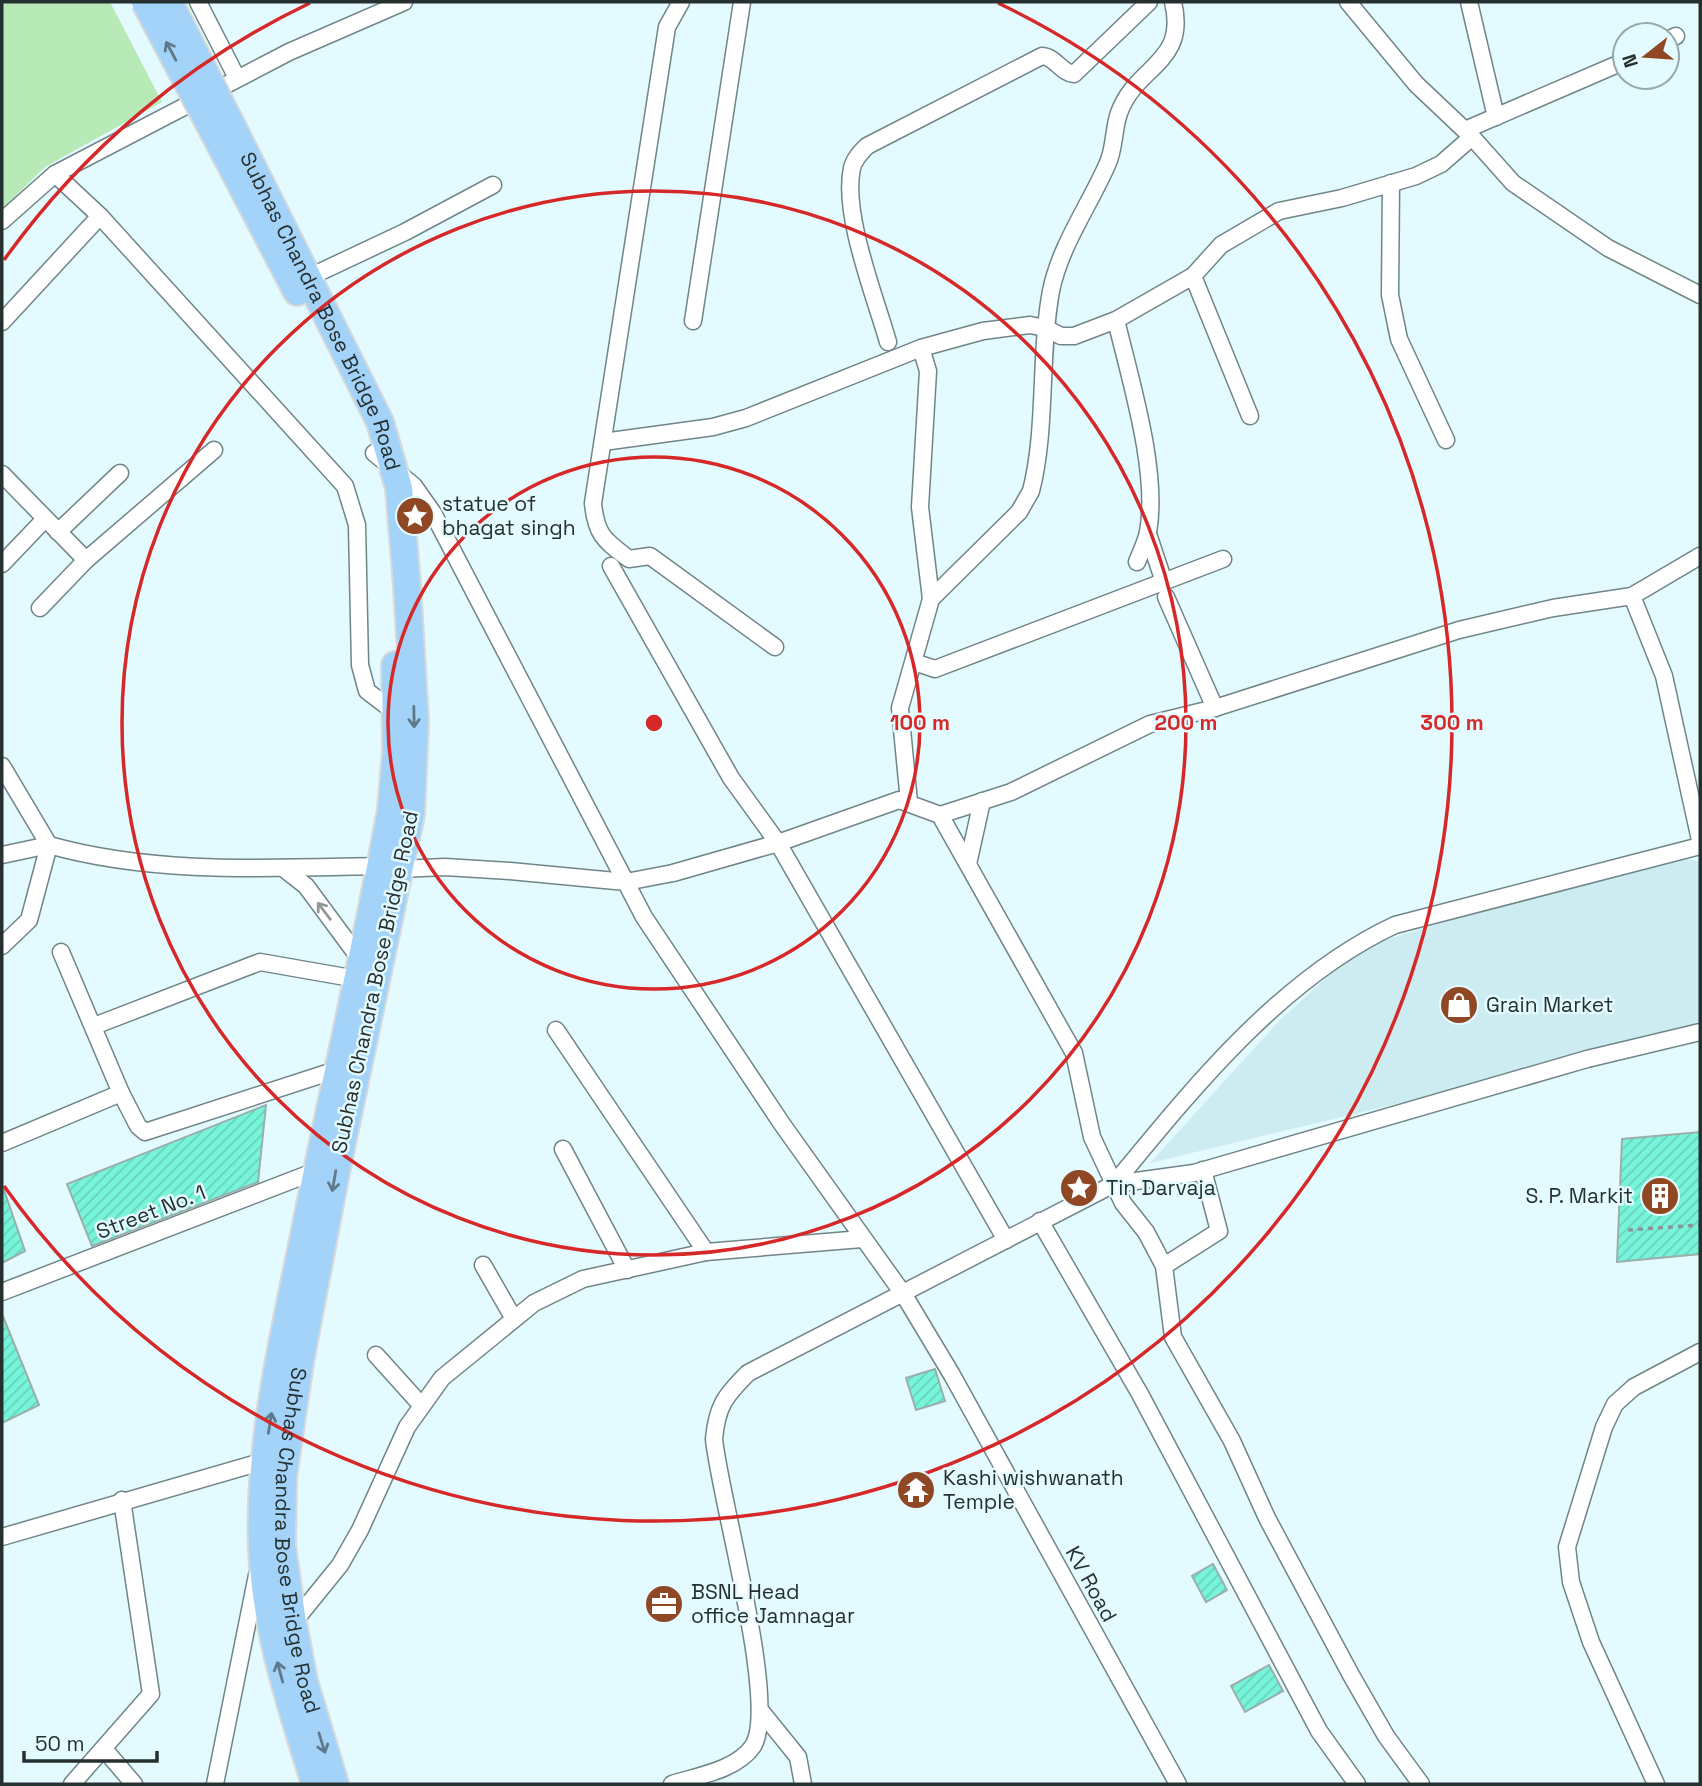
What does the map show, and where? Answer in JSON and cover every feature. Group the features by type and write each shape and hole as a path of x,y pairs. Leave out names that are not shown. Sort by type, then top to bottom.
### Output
{"main road":[{"path":"145,2 222,128"},
{"path":"169,2 222,128"},
{"name":"Subhas Chandra Bose Bridge Road","path":"222,128 301,281 380,422 384,460 403,533 415,721 411,814 391,867 359,969 281,1348 264,1461 262,1550 269,1621 280,1673 316,1784"},
{"name":"Subhas Chandra Bose Bridge Road","path":"335,1784 304,1681 293,1623 282,1546 283,1477 300,1362 391,867 396,713 393,621 380,477 384,460"}],"street":[{"path":"198,2 237,78"},
{"path":"2,221 55,174 237,78 404,2"},
{"path":"681,2 667,27 593,503 595,522 603,540 629,559 650,556 775,647"},
{"path":"693,321 741,2"},
{"path":"888,342 852,214 849,192 852,165 857,156 867,146 1042,56 1049,57 1068,74 1074,74 1149,2"},
{"path":"931,599 1019,512 1031,491 1045,328 1057,267 1109,162 1114,131 1126,97 1171,51 1177,16 1173,2"},
{"path":"1348,2 1416,84 1469,134 1513,183 1608,248 1700,295"},
{"path":"1469,2 1496,117"},
{"path":"604,442 713,427 746,418 921,348 983,331 1023,326 1045,328 1067,337 1116,320 1193,276 1221,245 1279,211 1342,198 1428,171 1469,134 1496,117 1611,67"},
{"path":"55,174 100,216 345,486 358,525 360,665 367,691 396,713"},
{"path":"1391,183 1390,295 1396,327 1446,440"},
{"path":"301,281 405,232 493,185"},
{"path":"2,322 100,216"},
{"path":"1193,276 1250,416"},
{"path":"1116,320 1143,430 1150,508 1148,534 1137,562"},
{"path":"909,802 900,708 931,599 920,516 928,371 921,348"},
{"path":"40,608 86,561 214,450"},
{"name":"KV Road","path":"384,460 433,513 657,937 862,1239 904,1295 952,1375 1178,1784"},
{"path":"58,532 120,473"},
{"path":"2,476 86,561"},
{"path":"2,564 45,519"},
{"path":"1148,534 1165,589 1215,708"},
{"path":"940,815 1011,792 1150,724 1215,708 1459,630 1553,607 1632,596 1700,556"},
{"path":"914,662 935,669 1165,589 1223,559"},
{"path":"611,566 731,778 778,843 1006,1240"},
{"path":"1632,596 1664,676 1700,841"},
{"path":"2,766 49,845 29,920 2,946"},
{"path":"2,855 49,845 78,853 187,866 445,867 626,882 673,873 778,843 899,800 940,815 1074,1053 1092,1137 1114,1184 1164,1266 1173,1337 1232,1441 1268,1518 1351,1675 1386,1736 1421,1784"},
{"path":"968,864 982,801"},
{"path":"1114,1184 1175,1110 1256,1027 1311,975 1354,944 1395,925 1700,846"},
{"path":"283,868 306,886 359,969"},
{"path":"61,952 121,1093 138,1126 145,1132 337,1070"},
{"path":"94,1026 260,962 359,969"},
{"path":"556,1030 706,1252"},
{"path":"672,1784 731,1765 752,1748 760,1731 759,1674 716,1464 716,1414 728,1394 748,1373 904,1295 1114,1184 1203,1170 1587,1059 1700,1032"},
{"path":"2,1143 121,1093"},
{"path":"563,1149 627,1270"},
{"path":"1164,1266 1219,1231 1203,1170"},
{"name":"Street No. 1","path":"2,1292 316,1171"},
{"path":"1040,1221 1140,1394 1319,1731 1357,1784"},
{"path":"293,1623 340,1565 354,1542 407,1427 442,1378 534,1303 571,1285 706,1252 862,1239"},
{"path":"483,1265 514,1319"},
{"path":"1656,1784 1591,1642 1571,1581 1567,1547 1604,1426 1615,1404 1634,1387 1700,1352"},
{"path":"376,1355 422,1406"},
{"path":"2,1537 122,1500 264,1461"},
{"path":"72,1784 151,1694 122,1500"},
{"path":"215,1784 262,1550 283,1513"},
{"path":"760,1710 797,1757 803,1784"},
{"path":"104,1749 133,1784"}],"path":[{"path":"1628,1230 1700,1226"}],"shaded area":[{"name":"Grain Market","path":"1684,859 1699,861 1700,867 1700,1031 1150,1163 1280,1020 1359,948 1602,875"}],"green space":[{"path":"2,2 110,2 162,102 45,167 2,209"}],"building":[{"path":"266,1105 258,1182 92,1246 67,1184"},
{"name":"S. P. Markit","path":"1700,1132 1700,1254 1617,1262 1622,1139"},
{"path":"4,1190 25,1251 2,1263 2,1191"},
{"path":"2,1314 39,1405 2,1423"},
{"path":"935,1369 945,1401 916,1410 906,1378"},
{"path":"1213,1564 1227,1590 1206,1602 1192,1576"},
{"path":"1269,1665 1283,1691 1245,1712 1231,1686"}],"place":[{"name":"statue of bhagat singh","path":"415,516"},
{"name":"Grain Market","path":"1459,1005"},
{"name":"Tin Darvaja","path":"1079,1188"},
{"name":"S. P. Markit","path":"1660,1196"},
{"name":"Kashi wishwanath Temple","path":"916,1490"},
{"name":"BSNL Head office Jamnagar","path":"664,1604"}]}
